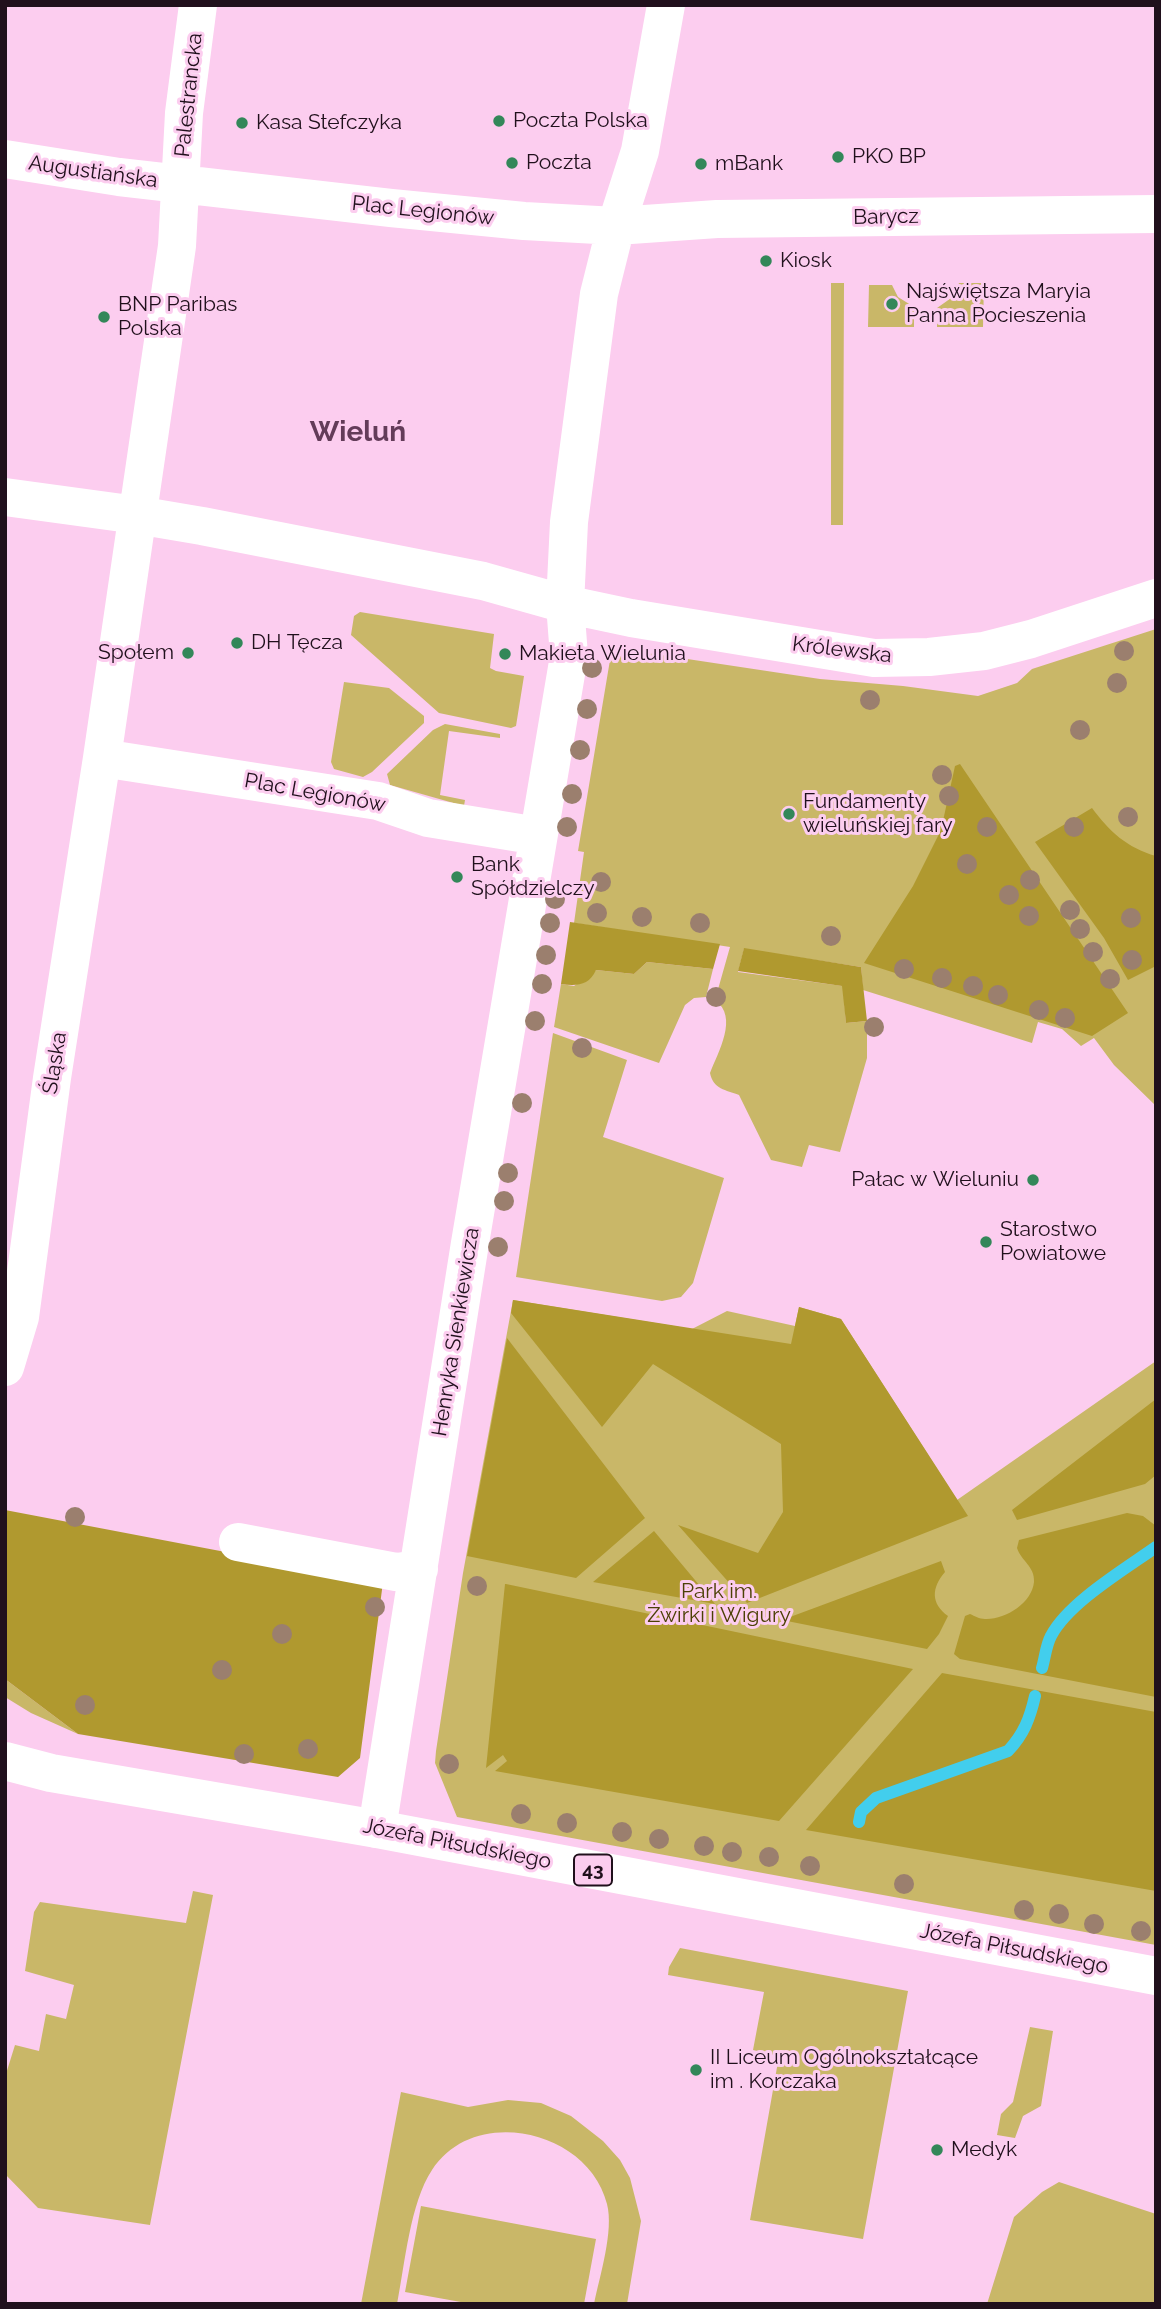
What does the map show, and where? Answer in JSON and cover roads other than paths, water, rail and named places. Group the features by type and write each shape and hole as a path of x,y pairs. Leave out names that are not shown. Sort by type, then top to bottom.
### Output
{"street":[{"name":"Palestrancka","path":"181,185 184,113 198,5"},
{"path":"538,836 569,656 565,604 569,522 599,294 616,226 640,151 666,5"},
{"name":"Augustiańska","path":"5,159 181,185"},
{"name":"Plac Legionów","path":"181,185 524,221 616,226"},
{"path":"102,758 177,246 181,185"},
{"name":"Barycz","path":"616,226 717,219 1156,214"},
{"path":"5,497 137,515 483,581 565,604"},
{"name":"Królewska","path":"565,604 631,618 874,658 913,658 984,651 1031,639 1156,598"},
{"name":"Plac Legionów","path":"102,758 378,801 428,818 538,836"},
{"name":"Śląska","path":"5,1367 20,1317 52,1078 102,758"},
{"name":"Henryka Sienkiewicza","path":"377,1829 470,1242 538,836"},
{"path":"238,1542 396,1572 419,1569"},
{"name":"Józefa Piłsudskiego","path":"5,1761 51,1773 377,1829 1156,1976"}],"waterway":[{"path":"1042,1668 1051,1636 1070,1611 1098,1587 1156,1547"},
{"path":"859,1822 861,1812 876,1798 1008,1751 1026,1725 1035,1696"}],"place":[{"name":"Poczta Polska","path":"499,121"},
{"name":"Kasa Stefczyka","path":"242,123"},
{"name":"PKO BP","path":"838,157"},
{"name":"Poczta","path":"512,163"},
{"name":"mBank","path":"701,164"},
{"name":"Kiosk","path":"766,261"},
{"name":"Najświętsza Maryia Panna Pocieszenia","path":"892,304"},
{"name":"BNP Paribas Polska","path":"104,317"},
{"name":"DH Tęcza","path":"237,643"},
{"name":"Społem","path":"188,653"},
{"name":"Makieta Wielunia","path":"505,654"},
{"name":"Fundamenty wieluńskiej fary","path":"789,814"},
{"name":"Bank Spółdzielczy","path":"457,877"},
{"name":"Pałac w Wieluniu","path":"1033,1180"},
{"name":"Starostwo Powiatowe","path":"986,1242"},
{"name":"II Liceum Ogólnokształcące im . Korczaka","path":"696,2070"},
{"name":"Medyk","path":"937,2150"}],"district":[{"name":"Wieluń","path":"358,433"}],"park label":[{"name":"Park im. Żwirki i Wigury","path":"719,1604"}]}
